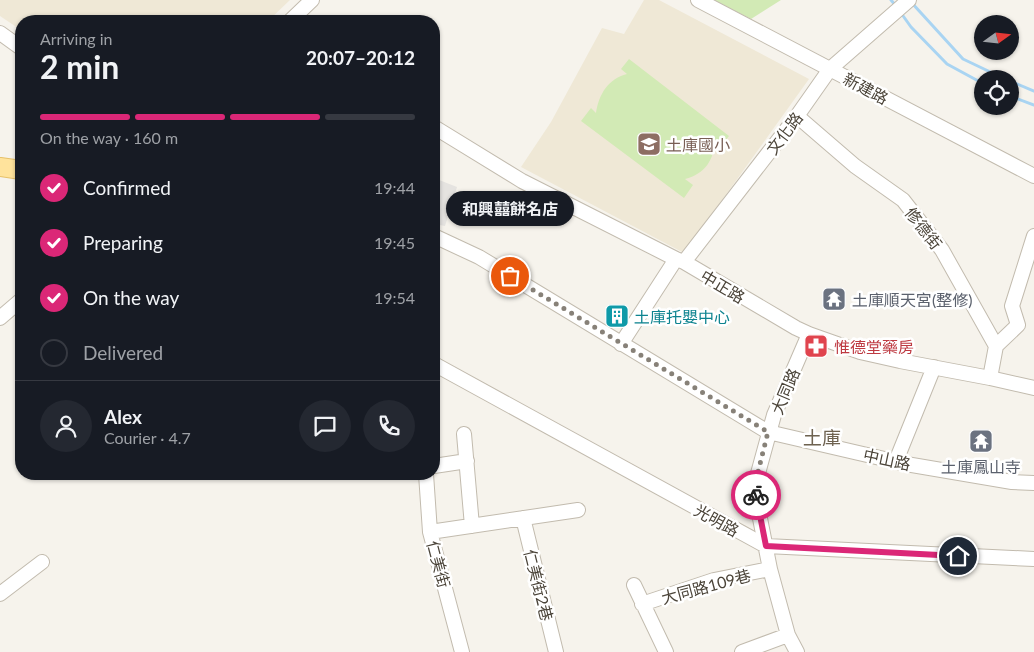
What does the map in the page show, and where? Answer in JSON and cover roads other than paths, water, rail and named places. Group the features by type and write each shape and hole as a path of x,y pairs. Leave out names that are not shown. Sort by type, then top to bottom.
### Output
{"main road":[{"path":"0,167 15,169"}],"street":[{"path":"296,15 312,0"},
{"name":"新建路","path":"698,0 1034,176"},
{"name":"文化路","path":"621,344 680,261 797,116 830,69 909,0"},
{"path":"0,33 15,44"},
{"name":"修德街","path":"797,116 855,166 903,200 942,250 996,346"},
{"name":"中正路","path":"440,131 522,181 680,261 788,324 809,334 860,352 1034,388"},
{"path":"990,378 996,346 1018,325 1012,306 1034,236"},
{"name":"中山路","path":"440,239 479,257 768,432 896,462 1012,482 1034,483"},
{"path":"0,318 15,305"},
{"name":"大同路","path":"797,652 788,635 770,569 754,488 774,415 809,334"},
{"name":"光明路","path":"440,367 766,546 1034,559"},
{"path":"896,462 934,367"},
{"path":"464,434 472,526"},
{"path":"440,465 467,461"},
{"name":"仁美街","path":"426,480 430,532 462,652"},
{"path":"430,532 578,510"},
{"name":"仁美街2巷","path":"523,518 556,652"},
{"path":"0,594 42,562"},
{"name":"大同路109巷","path":"642,604 714,580 770,569"},
{"path":"634,585 666,652"},
{"path":"742,652 788,635"}],"waterway":[{"path":"891,0 896,6"},
{"path":"911,2 963,59 986,70"},
{"path":"901,13 911,27 947,64 974,79"},
{"path":"1019,85 1034,91"},
{"path":"1019,99 1034,105"}],"place":[{"name":"土庫國小","path":"649,144"},
{"name":"和興囍餅名店","path":"510,276"},
{"name":"土庫順天宮(整修)","path":"834,299"},
{"name":"土庫托嬰中心","path":"617,316"},
{"name":"惟德堂藥房","path":"816,346"},
{"name":"土庫鳳山寺","path":"981,441"}],"district":[{"name":"土庫","path":"822,437"}]}
